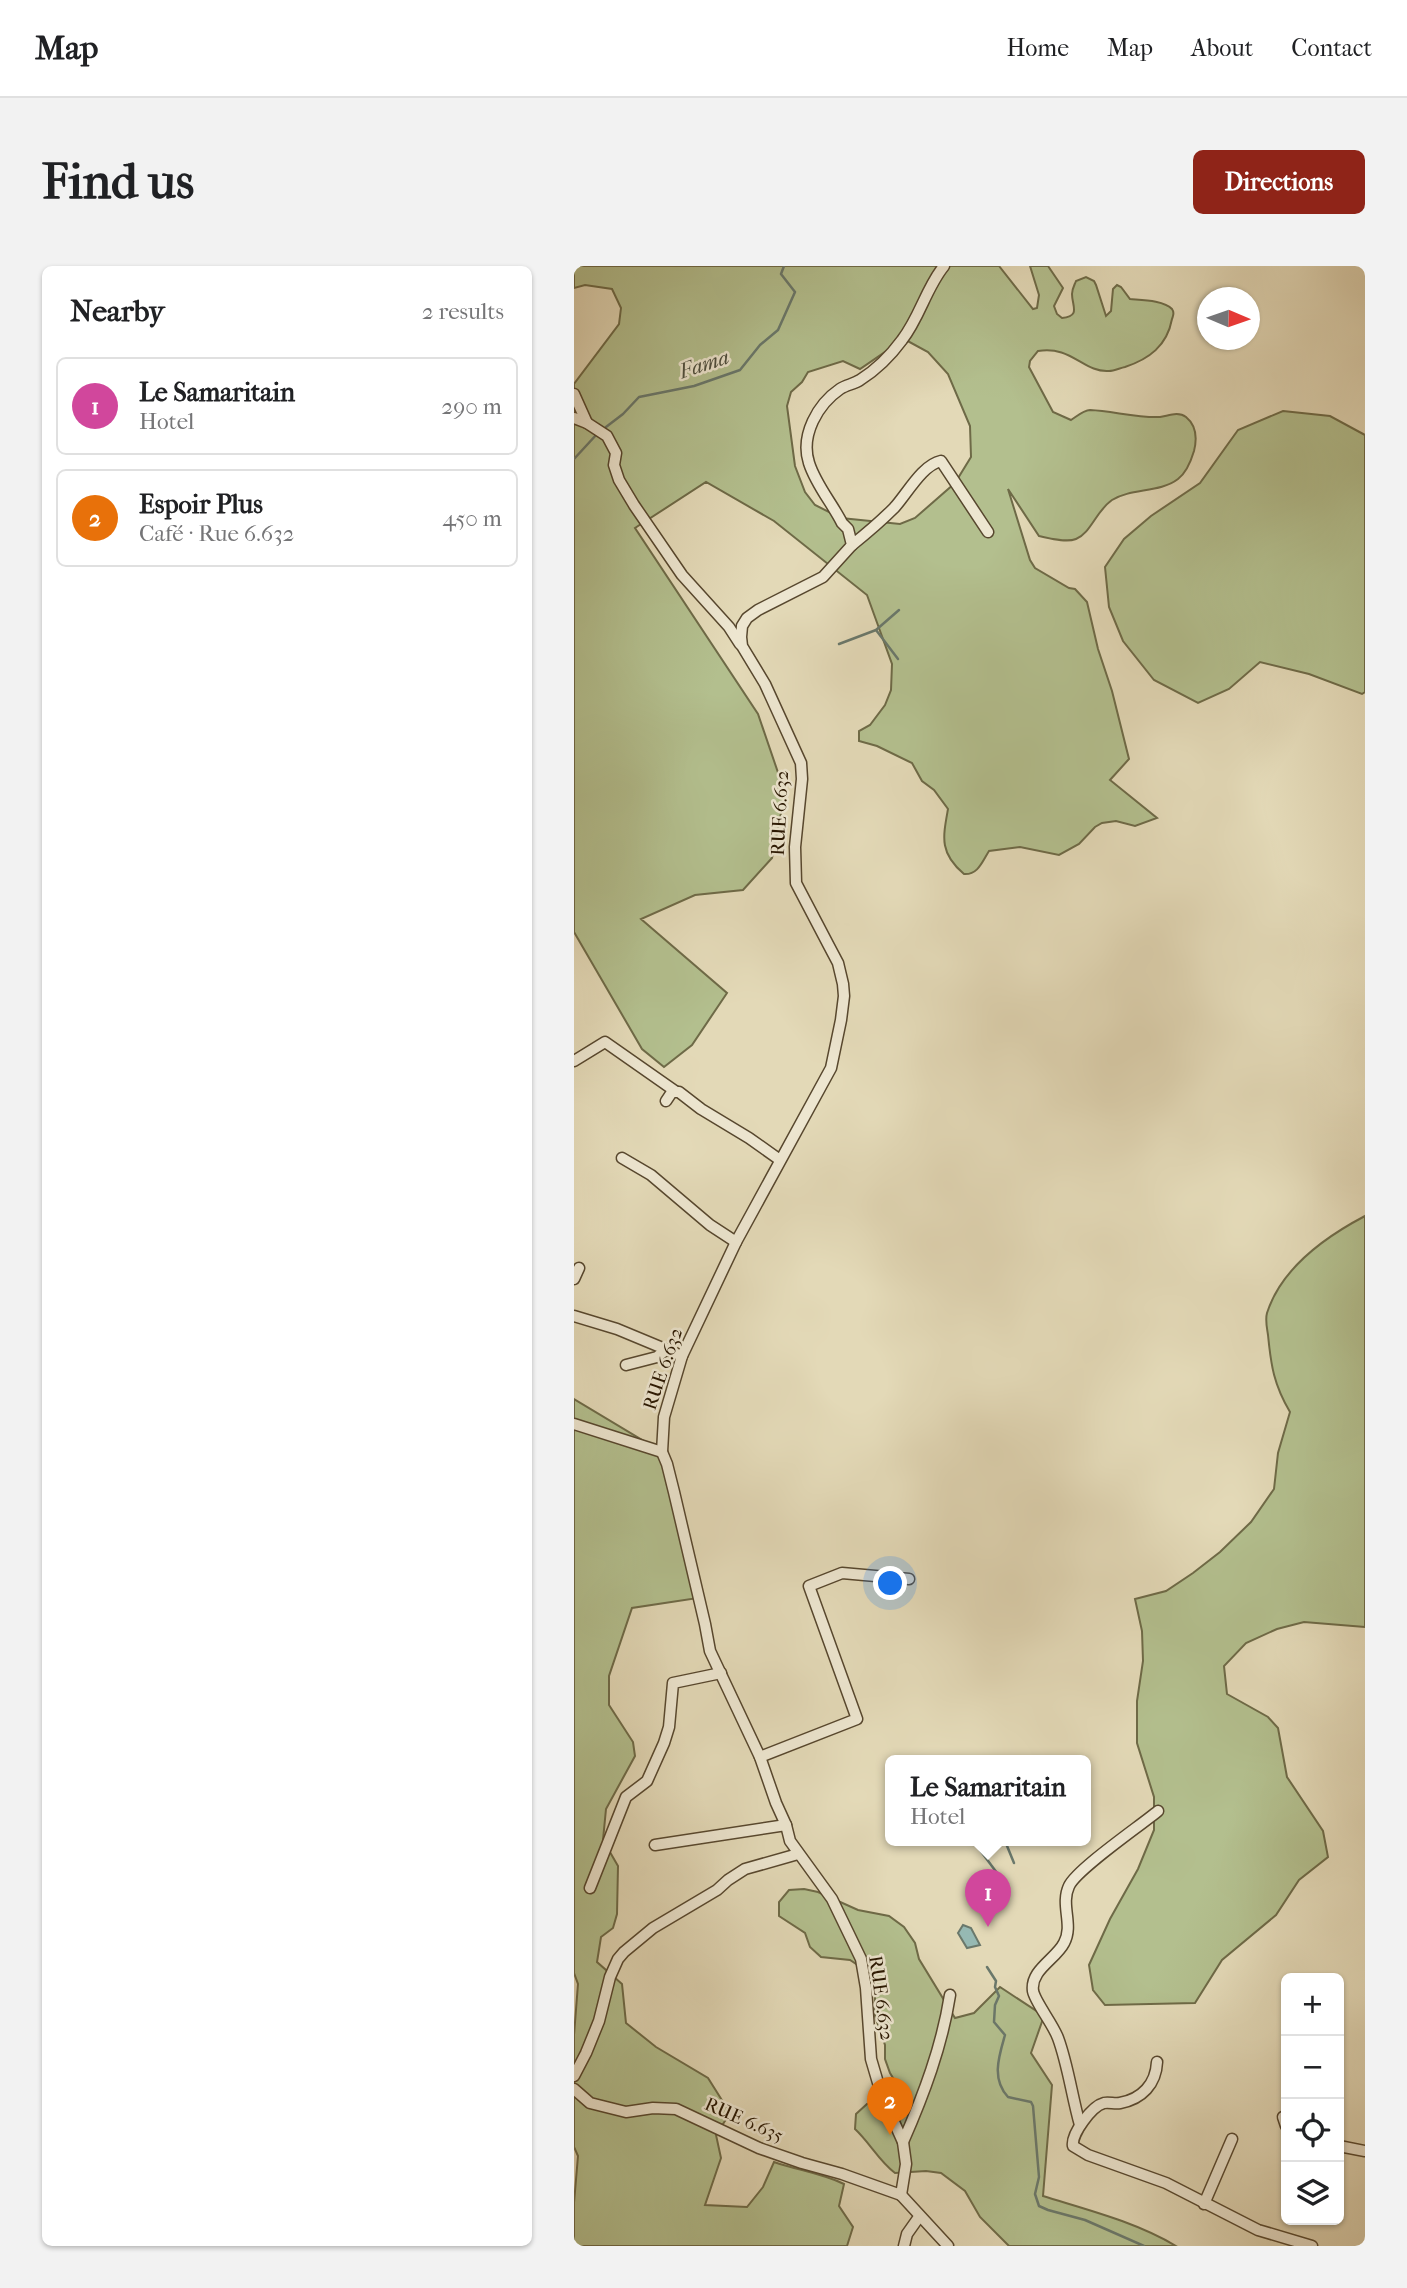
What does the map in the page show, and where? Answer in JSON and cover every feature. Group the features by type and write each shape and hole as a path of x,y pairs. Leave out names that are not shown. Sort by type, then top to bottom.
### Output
{"street":[{"path":"852,545 848,529 842,523 809,463 807,444 812,422 825,401 876,368 903,339 917,317 935,276 944,266"},
{"path":"574,394 587,423"},
{"name":"RUE 6.632","path":"574,418 607,436 616,453 614,465 618,480 682,575 729,627 765,684 801,764 795,847 796,883 838,963 844,996 831,1069 737,1241 682,1356 664,1417 662,1452 670,1473 710,1651 760,1757 790,1841 832,1899 861,1959 867,1996 871,2059 884,2101 903,2142 906,2164 901,2195"},
{"path":"742,646 742,626 747,618 824,577 852,545 893,509 913,483 934,463 941,461 988,532"},
{"path":"574,1061 605,1042 780,1160"},
{"path":"666,1101 675,1091"},
{"path":"622,1158 651,1175 709,1225 737,1241"},
{"path":"574,1279 579,1268"},
{"path":"574,1316 617,1329 682,1356"},
{"path":"626,1365 657,1357 667,1349"},
{"path":"574,1423 662,1452"},
{"path":"760,1757 857,1719 809,1586 842,1573 909,1578"},
{"path":"590,1888 626,1797 647,1781 664,1743 669,1727 673,1683 721,1673"},
{"path":"1080,2125 1059,2041 1033,1991 1035,1978 1064,1944 1069,1928 1065,1900 1069,1885 1080,1872 1158,1811"},
{"path":"656,1845 786,1825"},
{"path":"574,2076 599,2021 614,1968 624,1952 653,1928 717,1890 746,1869 798,1854"},
{"path":"903,2142 935,2061 950,1995"},
{"path":"1157,2062 1157,2073 1149,2088 1135,2100 1117,2104 1104,2103 1095,2109 1080,2125 1073,2146 1088,2155 1166,2183 1258,2230 1312,2246"},
{"name":"RUE 6.635","path":"574,2089 590,2103 626,2112 653,2108 676,2109 760,2148 901,2195"},
{"path":"1204,2204 1232,2139"},
{"path":"1344,2147 1365,2151"},
{"path":"901,2195 948,2246"},
{"path":"904,2246 907,2234 919,2217"}],"green space":[{"path":"574,266 999,266 1033,309 1037,308 1039,295 1030,266 1048,266 1063,288 1054,306 1062,318 1074,313 1073,288 1076,281 1086,277 1094,281 1106,316 1111,311 1113,289 1117,285 1130,299 1158,302 1172,309 1174,314 1166,337 1156,350 1134,364 1113,371 1100,370 1050,350 1038,351 1029,367 1053,412 1071,420 1090,410 1160,417 1176,414 1186,417 1194,429 1196,442 1190,463 1181,476 1163,487 1112,500 1081,536 1067,540 1039,536 1008,489 1030,560 1035,568 1075,589 1087,602 1129,759 1110,780 1157,818 1135,826 1116,821 1102,823 1079,844 1059,855 1020,847 989,851 976,870 964,874 947,852 944,836 948,809 934,790 922,781 912,763 877,746 859,741 859,731 870,725 885,705 891,690 892,664 867,595 774,521 706,482 635,528 758,714 785,793 772,858 743,890 695,895 641,919 727,993 692,1045 664,1067 642,1049 574,932 574,384 619,324 621,308 612,289 585,285 574,288","holes":["904,339 928,352 948,374 970,426 971,457 955,483 915,518 900,524 841,518 815,505 805,492 795,466 787,406 791,392 808,372 843,361 860,369"]},
{"path":"1283,411 1330,416 1365,435 1365,692 1362,694 1309,674 1260,662 1229,689 1198,703 1154,680 1123,641 1109,607 1105,567 1124,539 1151,516 1200,483 1238,430"},
{"path":"1365,1216 1365,1627 1304,1622 1277,1629 1246,1643 1224,1666 1227,1694 1268,1717 1278,1728 1287,1777 1323,1831 1328,1857 1299,1880 1276,1915 1222,1960 1195,2003 1105,2005 1093,1990 1089,1965 1110,1919 1138,1869 1154,1830 1154,1797 1137,1743 1137,1701 1143,1661 1142,1631 1135,1599 1166,1591 1220,1552 1251,1522 1274,1489 1278,1453 1290,1412 1274,1375 1266,1324 1267,1313 1283,1282 1306,1256"},
{"path":"574,1399 662,1452 698,1598 632,1608 609,1676 609,1705 633,1742 635,1756 606,1809 603,1840 618,1866 617,1914 613,1928 601,1937 597,1962 622,1984 626,2023 656,2047 708,2078 730,2113 716,2135 721,2158 705,2205 747,2207 763,2187 774,2162 818,2174 844,2184 839,2206 853,2227 847,2246 574,2246 578,2156 574,2147 574,2035 578,1984 574,1973"},
{"path":"789,1890 818,1892 858,1910 889,1916 904,1927 915,1943 919,1959 955,2018 974,2013 1000,1987 1044,2016 1031,2053 1052,2085 1043,2196 1128,2223 1176,2246 1009,2246 980,2217 965,2191 941,2173 895,2173 889,2168 855,2129 856,2114 867,2104 897,2100 898,2086 885,2059 885,2045 875,2016 875,1984 864,1974 862,1968 850,1960 821,1957 810,1947 805,1933 779,1916 779,1902"}],"water":[{"path":"963,1925 971,1928 980,1945 967,1948 958,1933"}],"waterway":[{"name":"Fama","path":"606,427 639,397 694,386 740,370 760,345 778,330 795,292 781,274 784,266"},
{"name":"Fama","path":"574,459 597,434"},
{"path":"839,644 876,630 899,610"},
{"path":"876,630 898,659"},
{"path":"977,1846 1000,1877"},
{"path":"1007,1846 1014,1863"},
{"path":"987,1967 996,1981 995,1987 999,1996 995,2005 994,2022 1005,2035 998,2067 1000,2083 1008,2097 1031,2102 1033,2106 1039,2177 1035,2194 1039,2206 1085,2220 1144,2246"}],"place":[{"name":"Le Samaritain","path":"988,1927"},
{"name":"Espoir Plus","path":"890,2135"}]}
